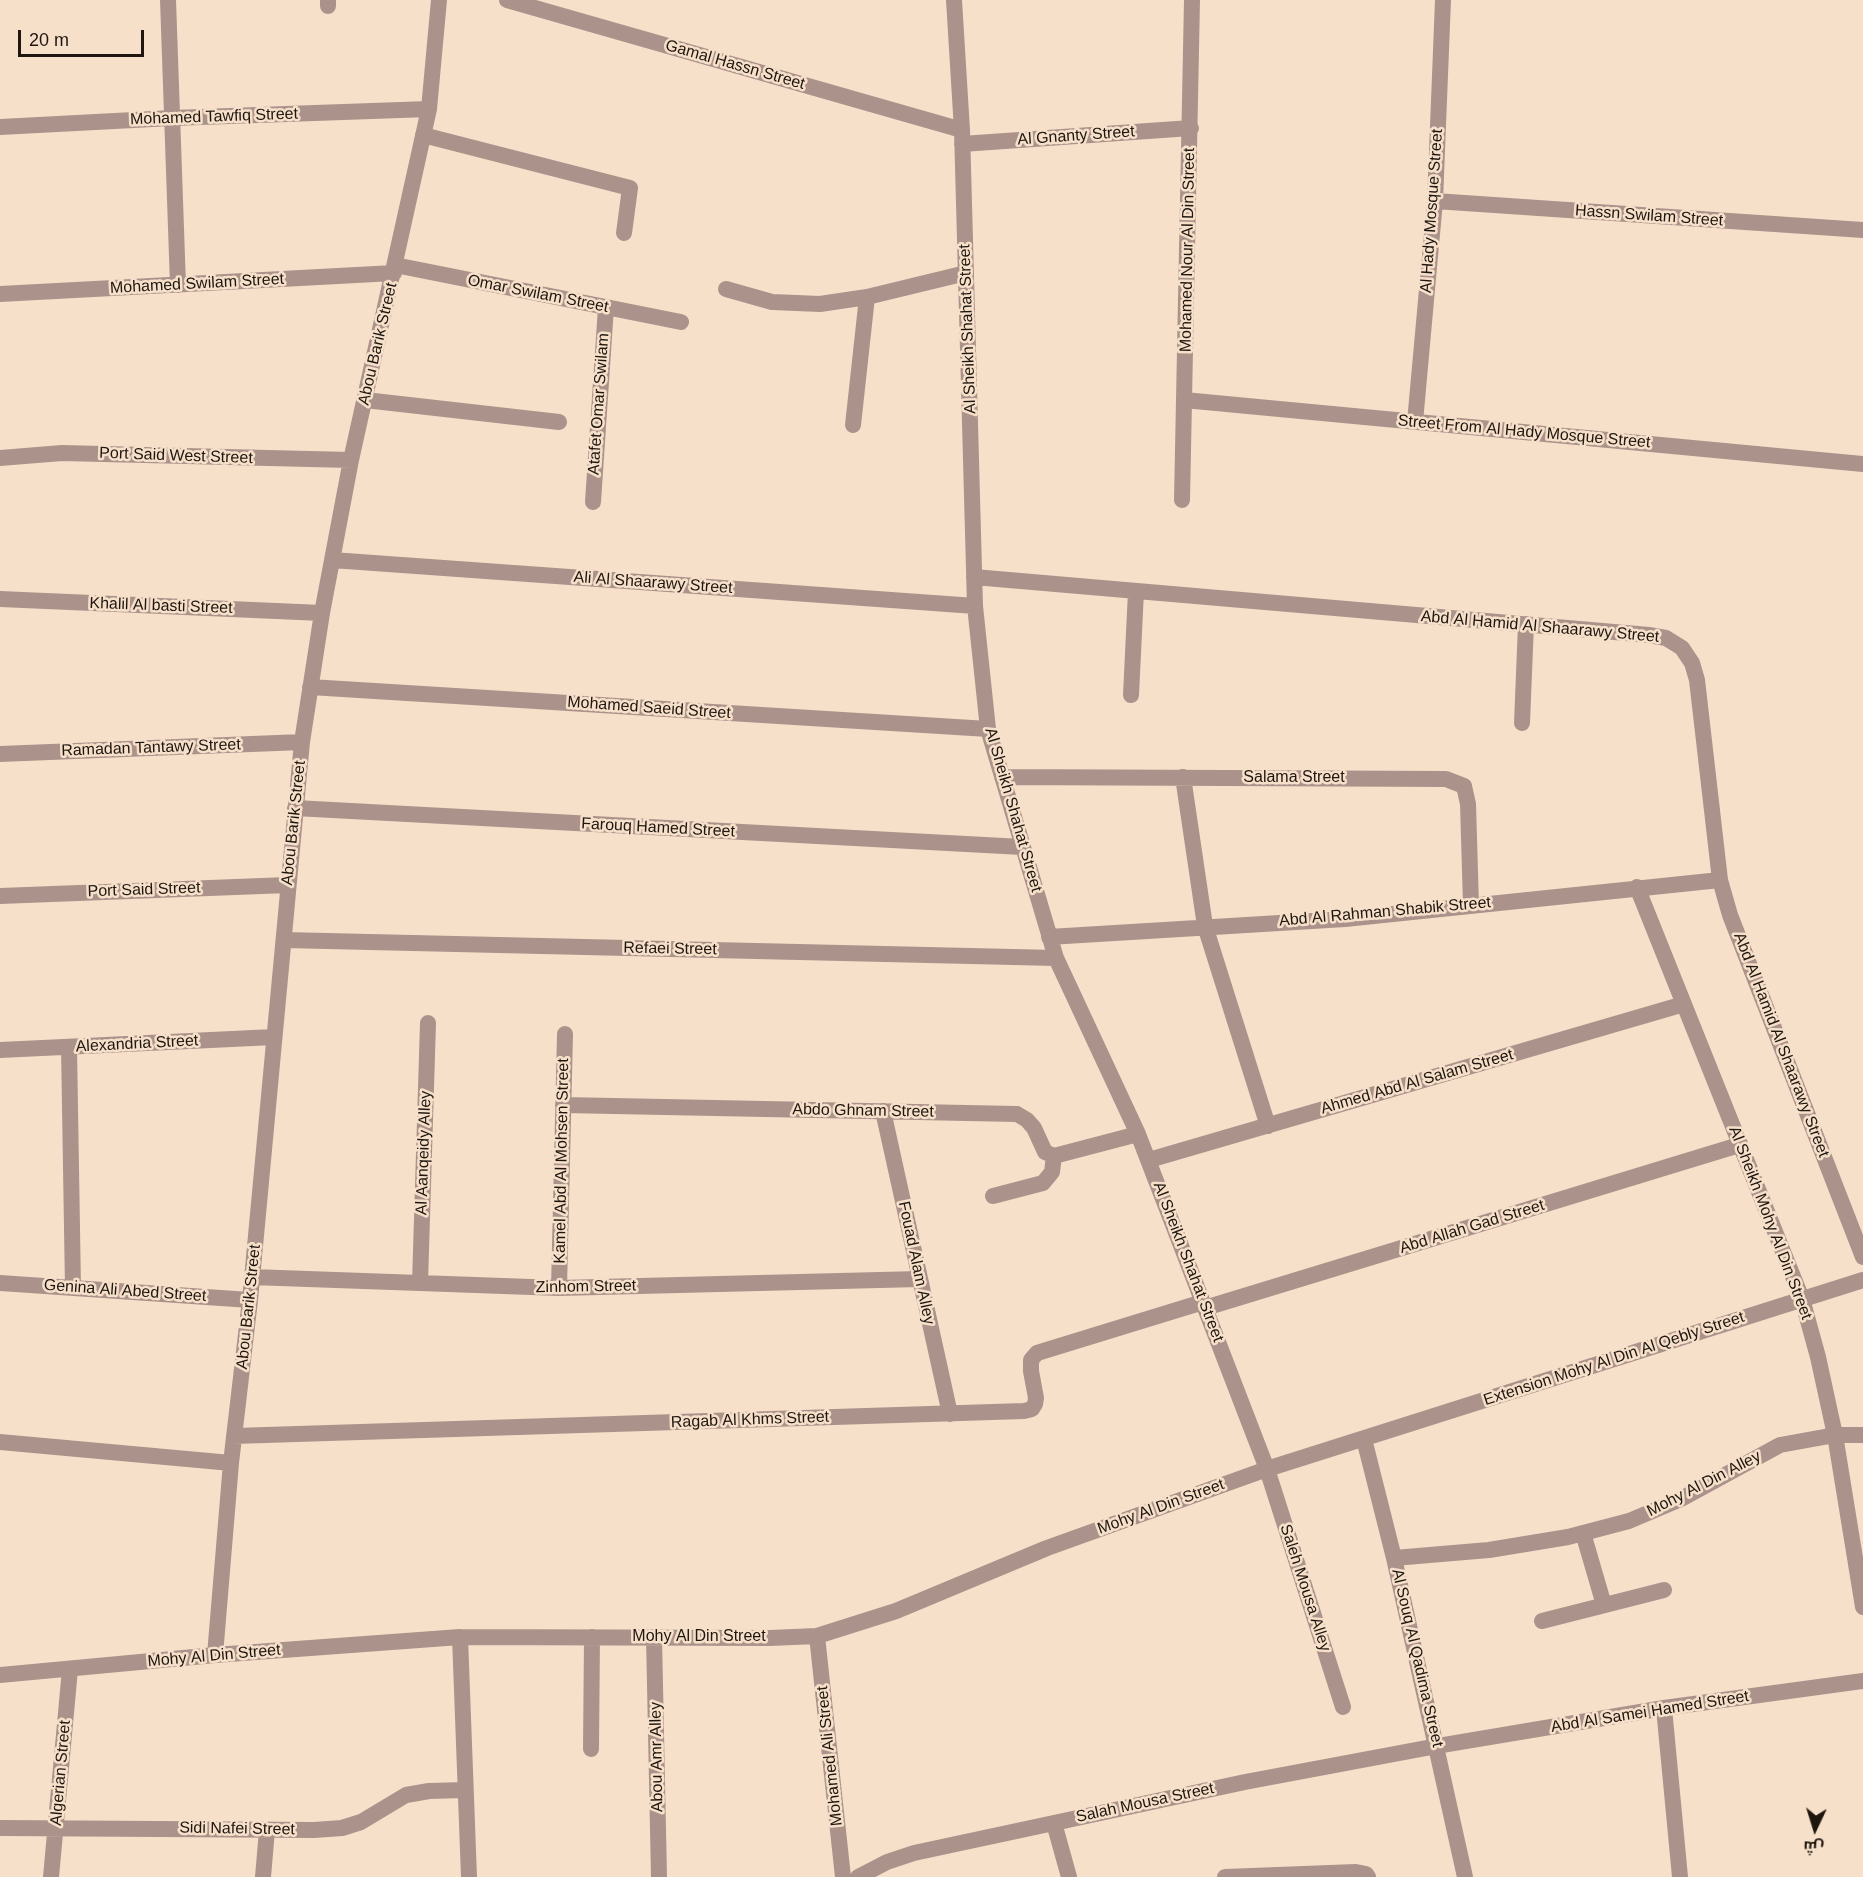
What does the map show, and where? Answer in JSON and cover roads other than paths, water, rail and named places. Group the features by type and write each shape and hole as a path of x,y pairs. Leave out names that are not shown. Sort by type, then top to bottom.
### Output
{"street":[{"path":"168,0 178,285"},
{"name":"Abou Barik Street","path":"215,1655 231,1463 250,1300 302,742 322,613 351,460 429,109 439,0"},
{"name":"Gamal Hassn Street","path":"507,0 962,137"},
{"name":"Al Sheikh Shahat Street","path":"954,0 962,137 975,606 988,729 1056,958 1149,1160 1267,1469"},
{"name":"Mohamed Nour Al Din Street","path":"1182,500 1192,0"},
{"name":"Al Hady Mosque Street","path":"1415,422 1435,201 1443,0"},
{"name":"Mohamed Tawfiq Street","path":"0,127 429,109"},
{"name":"Al Gnanty Street","path":"962,137 1191,128"},
{"path":"423,135 630,188 624,233"},
{"name":"Hassn Swilam Street","path":"1435,201 1863,230"},
{"name":"Mohamed Swilam Street","path":"0,294 178,285 395,269"},
{"name":"Omar Swilam Street","path":"395,269 681,322"},
{"path":"726,289 772,302 820,304 867,297 966,273"},
{"path":"853,425 867,297"},
{"name":"Atafet Omar Swilam","path":"593,502 606,307"},
{"path":"365,400 559,422"},
{"name":"Street From Al Hady Mosque Street","path":"1184,400 1863,464"},
{"name":"Port Said West Street","path":"0,458 62,453 351,460"},
{"name":"Ali Al Shaarawy Street","path":"332,560 975,606"},
{"name":"Abd Al Hamid Al Shaarawy Street","path":"974,577 1649,635 1666,638 1682,648 1692,663 1697,680 1720,880 1730,915 1863,1257"},
{"path":"1131,695 1136,591"},
{"name":"Khalil Al basti Street","path":"0,599 322,613"},
{"path":"1522,723 1526,624"},
{"name":"Mohamed Saeid Street","path":"310,687 988,729"},
{"name":"Ramadan Tantawy Street","path":"0,754 302,742"},
{"name":"Salama Street","path":"1002,777 1446,779 1464,786 1468,804 1471,905"},
{"path":"1183,777 1205,926 1268,1126"},
{"name":"Farouq Hamed Street","path":"295,808 1022,847"},
{"name":"Abd Al Rahman Shabik Street","path":"1049,936 1345,919 1720,880"},
{"name":"Port Said Street","path":"0,896 288,885"},
{"name":"Al Sheikh Mohy Al Din Street","path":"1637,887 1802,1299 1818,1357 1835,1435 1863,1607"},
{"name":"Refaei Street","path":"284,940 1056,958"},
{"name":"Ahmed Abd Al Salam Street","path":"1149,1160 1684,1004"},
{"name":"Al Aanqeidy Alley","path":"420,1283 428,1023"},
{"name":"Kamel Abd Al Mohsen Street","path":"559,1288 565,1034"},
{"name":"Alexandria Street","path":"0,1050 274,1037"},
{"path":"69,1047 73,1288"},
{"name":"Abdo Ghnam Street","path":"563,1105 1017,1114 1034,1128 1045,1152 1054,1156"},
{"name":"Fouad Alam Alley","path":"883,1111 950,1414"},
{"path":"993,1196 1042,1183 1052,1172 1054,1156 1138,1134"},
{"name":"Abd Allah Gad Street","path":"1204,1305 1739,1145"},
{"name":"Zinhom Street","path":"252,1277 559,1288 920,1279"},
{"name":"Extension Mohy Al Din Al Qebly Street","path":"1364,1439 1863,1280"},
{"name":"Genina Ali Abed Street","path":"0,1283 250,1300"},
{"name":"Ragab Al Khms Street","path":"234,1436 1024,1411 1032,1409 1036,1398 1031,1360 1037,1353 1204,1305"},
{"name":"Mohy Al Din Alley","path":"1394,1558 1489,1550 1568,1537 1629,1521 1681,1499 1780,1445 1835,1435 1863,1435"},
{"name":"Mohy Al Din Street","path":"0,1675 215,1655 460,1637 770,1638 817,1636 896,1611 1047,1548 1267,1469 1364,1439"},
{"name":"Al Souq Al Qadima Street","path":"1364,1439 1394,1558 1465,1877"},
{"path":"0,1442 231,1463"},
{"name":"Saleh Mousa Alley","path":"1267,1469 1343,1707"},
{"path":"1582,1533 1604,1605"},
{"path":"1542,1622 1664,1590"},
{"name":"Mohamed Ali Street","path":"817,1636 843,1877"},
{"path":"460,1637 469,1877"},
{"path":"591,1749 592,1637"},
{"name":"Abou Amr Alley","path":"654,1637 659,1877"},
{"name":"Algerian Street","path":"51,1877 70,1669"},
{"name":"Abd Al Samei Hamed Street","path":"1437,1746 1664,1708 1863,1681"},
{"path":"1664,1708 1680,1877"},
{"name":"Salah Mousa Street","path":"858,1877 887,1862 914,1853 1245,1782 1437,1746"},
{"name":"Sidi Nafei Street","path":"0,1828 314,1830 342,1828 361,1822 406,1795 429,1791 465,1790"},
{"path":"1054,1823 1069,1877"},
{"path":"263,1877 267,1830"},
{"path":"1225,1877 1356,1872 1366,1874 1368,1877"}]}
